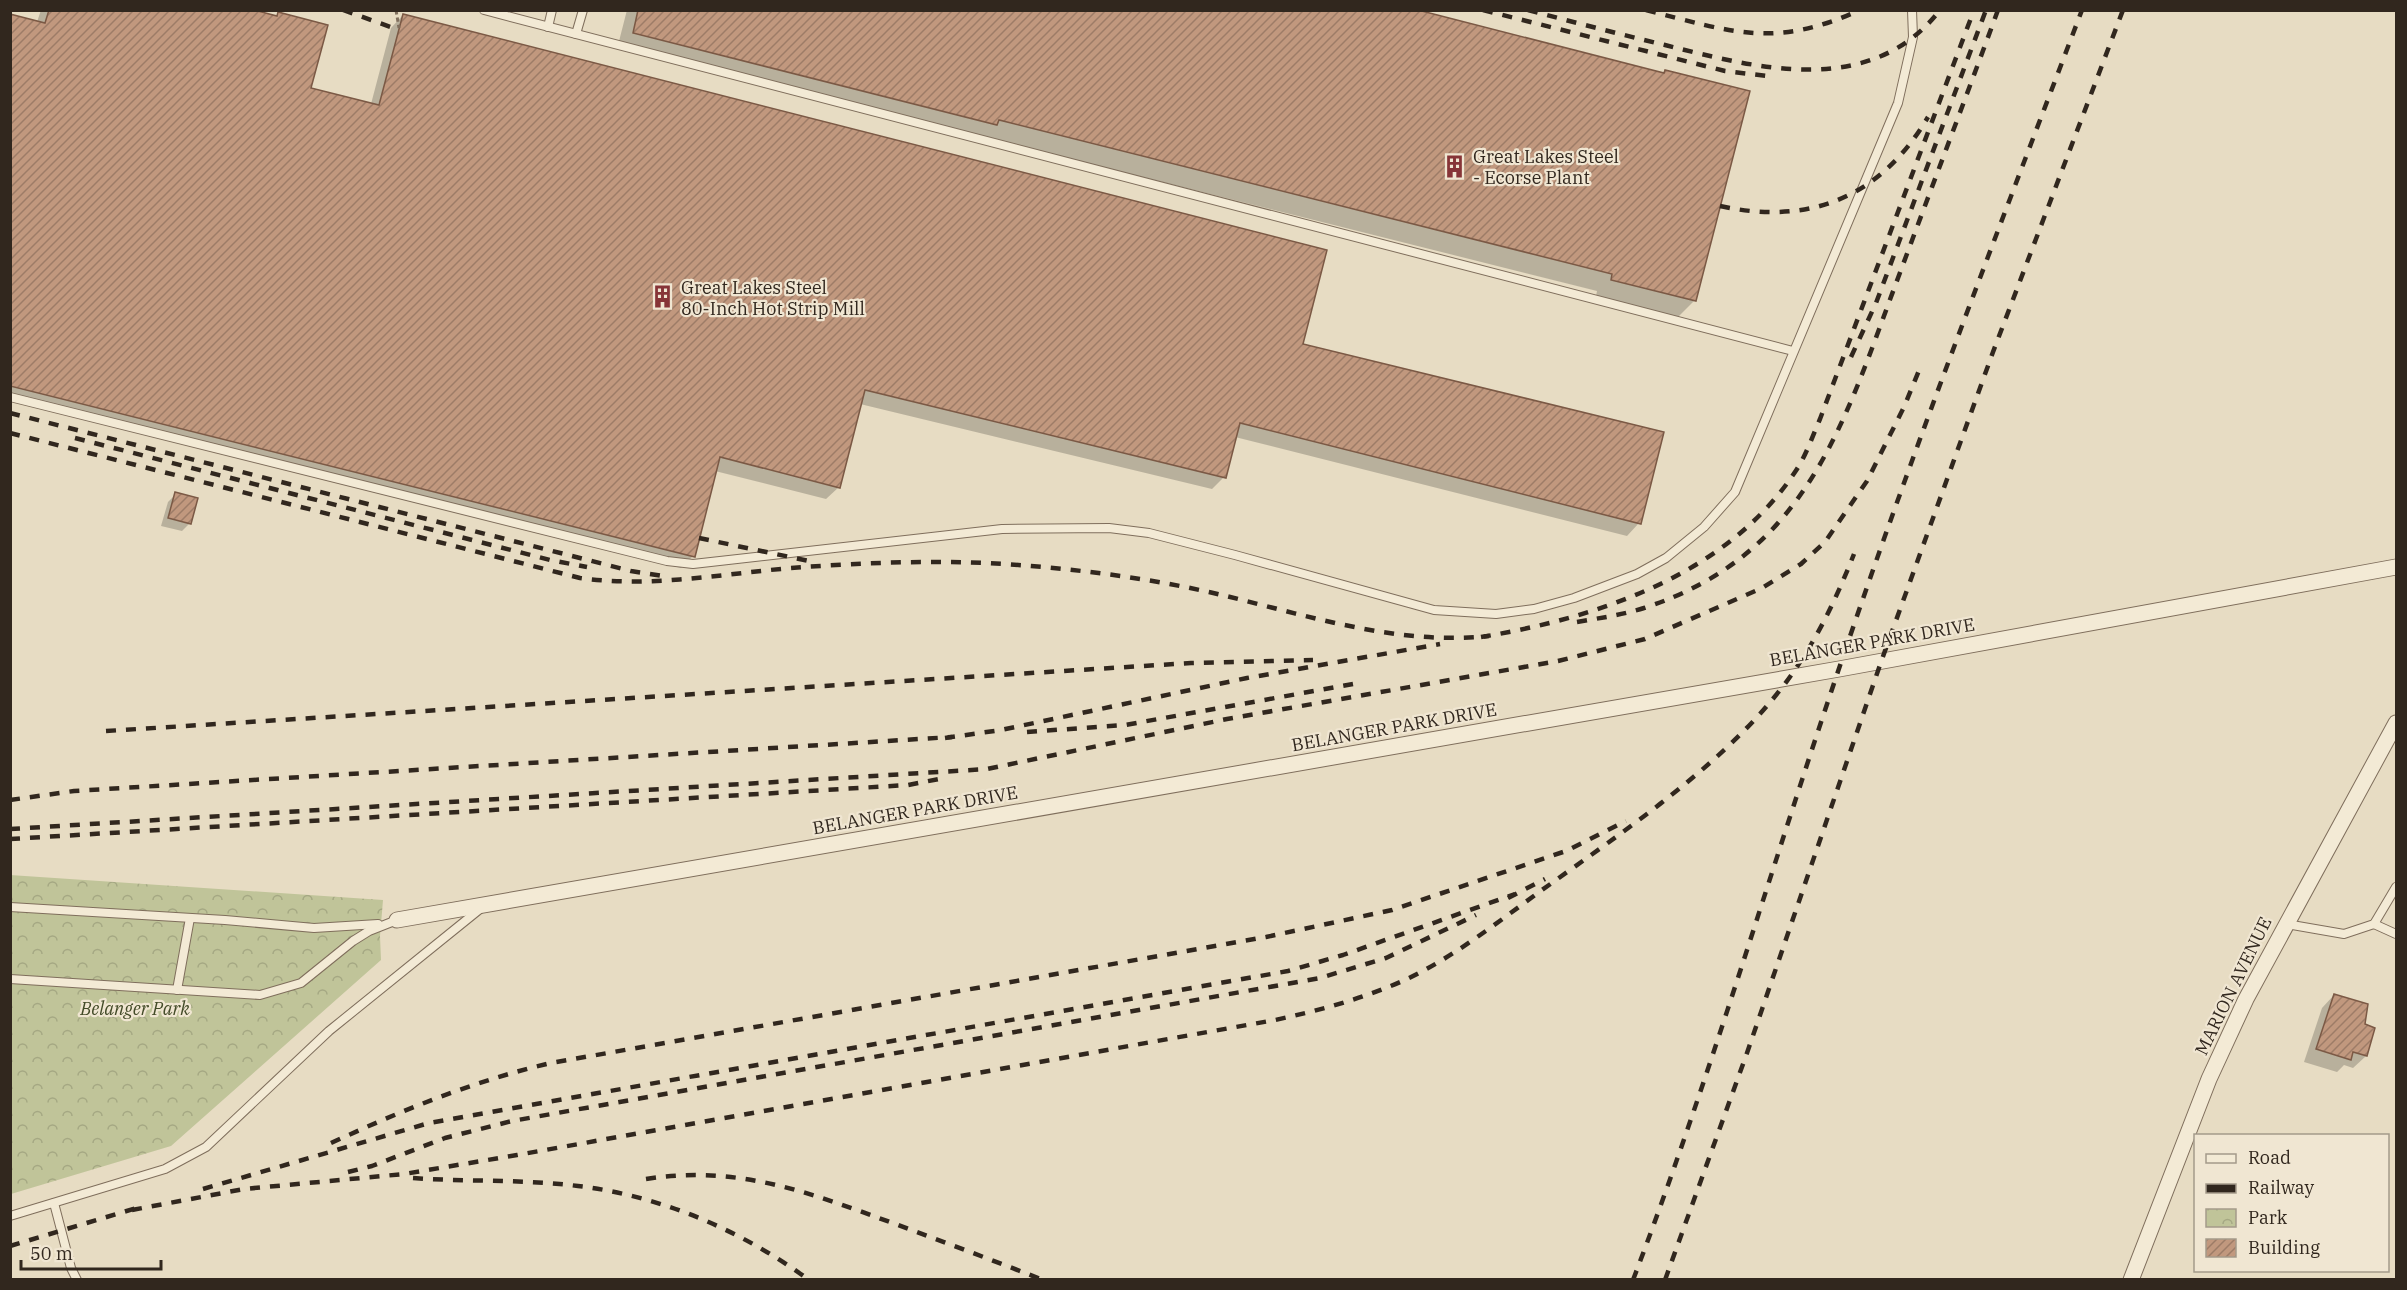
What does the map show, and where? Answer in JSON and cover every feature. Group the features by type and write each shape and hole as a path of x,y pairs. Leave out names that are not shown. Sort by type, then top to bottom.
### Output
{"street":[{"name":"BELANGER PARK DRIVE","path":"393,922 1839,669 2397,567"},
{"name":"MARION AVENUE","path":"2131,1280 2209,1079 2246,999 2397,723"}],"lane":[{"path":"484,10 1793,351"},
{"path":"548,27 552,10"},
{"path":"576,34 583,10"},
{"path":"10,397 667,561 693,564 1002,529 1110,528 1149,533 1434,610 1496,614 1534,609 1598,591 1666,558 1704,527 1735,492 1898,103 1912,37 1912,10"},
{"path":"2286,924 2344,934 2374,924 2397,887"},
{"path":"10,1216 165,1169 206,1147 329,1031 486,905"},
{"path":"10,907 314,928 393,922"},
{"path":"177,990 190,918"},
{"path":"10,979 252,995 280,991 301,983 353,941 393,922"},
{"path":"2374,924 2397,934"},
{"path":"54,1203 70,1268 77,1280"}],"path":[{"path":"396,10 399,28"}],"green space":[{"name":"Belanger Park","path":"10,875 383,900 381,960 171,1146 11,1194"}],"building":[{"name":"Great Lakes Steel 80-Inch Hot Strip Mill","path":"49,10 254,10 277,16 278,12 328,25 311,88 379,105 403,14 1327,250 1303,344 1664,432 1641,524 1240,423 1226,478 865,390 840,488 720,457 695,557 10,386 10,14 45,23"},
{"name":"Great Lakes Steel - Ecorse Plant","path":"638,10 1418,10 1664,73 1665,70 1750,91 1696,301 1611,280 1612,274 999,120 997,125 633,33"},
{"path":"175,492 198,498 191,524 168,518"},
{"path":"2334,994 2368,1004 2365,1024 2375,1028 2367,1056 2353,1052 2351,1060 2316,1049"}],"railway":[{"path":"343,10 399,30"},
{"path":"1483,10 1725,71 1767,76"},
{"path":"1528,10 1737,62 1774,68 1811,70 1847,66 1881,56 1912,38 1940,10"},
{"path":"1646,10 1704,25 1753,33 1802,30 1860,10"},
{"path":"1481,637 1569,618 1613,604 1656,586 1696,564 1734,539 1767,508 1795,472 1806,453 1974,10"},
{"path":"1851,357 1876,303 1986,10"},
{"path":"1577,622 1644,608 1700,585 1745,554 1782,518 1812,477 1837,432 1859,383 1998,10"},
{"path":"1633,1280 1689,1124 1818,730 1901,490 2082,10"},
{"path":"1665,1280 1747,1053 1881,662 1993,352 2123,10"},
{"path":"1720,206 1753,211 1784,212 1813,208 1840,199 1865,186 1888,167 1909,145 1928,117"},
{"path":"10,829 987,769 1227,719 1558,661 1645,639 1762,588 1801,564 1825,542 1867,481 1904,407 1920,368"},
{"path":"10,413 631,571 663,576"},
{"path":"10,433 580,578 633,582 851,564 911,562 1002,564 1076,570 1165,583 1382,632 1453,638 1489,636"},
{"path":"75,438 550,560 587,567"},
{"path":"699,538 809,561"},
{"path":"132,1210 244,1189 404,1174 517,1155 1275,1020 1326,1008 1376,992 1428,968 1481,934 1637,822 1723,751 1772,700 1809,648 1829,612 1854,554"},
{"path":"945,738 1001,730 1247,678 1440,644"},
{"path":"106,731 1191,663 1313,660"},
{"path":"1027,732 1125,725 1353,684"},
{"path":"10,800 74,791 952,737"},
{"path":"10,839 908,785 944,778"},
{"path":"331,1143 439,1097 494,1078 551,1063 1266,937 1392,910 1566,851 1626,821"},
{"path":"1508,898 1545,879"},
{"path":"203,1189 429,1123 1288,971 1343,955 1515,894"},
{"path":"348,1172 372,1166 445,1138 512,1121 1320,978 1386,958 1476,915"},
{"path":"646,1179 680,1175 713,1176 775,1185 836,1203 1043,1280"},
{"path":"413,1178 557,1184 640,1198 670,1207 728,1231 783,1262 809,1280"},
{"path":"10,1246 140,1207"}],"place":[{"name":"Great Lakes Steel - Ecorse Plant","path":"1455,166"},
{"name":"Great Lakes Steel 80-Inch Hot Strip Mill","path":"663,297"}]}
